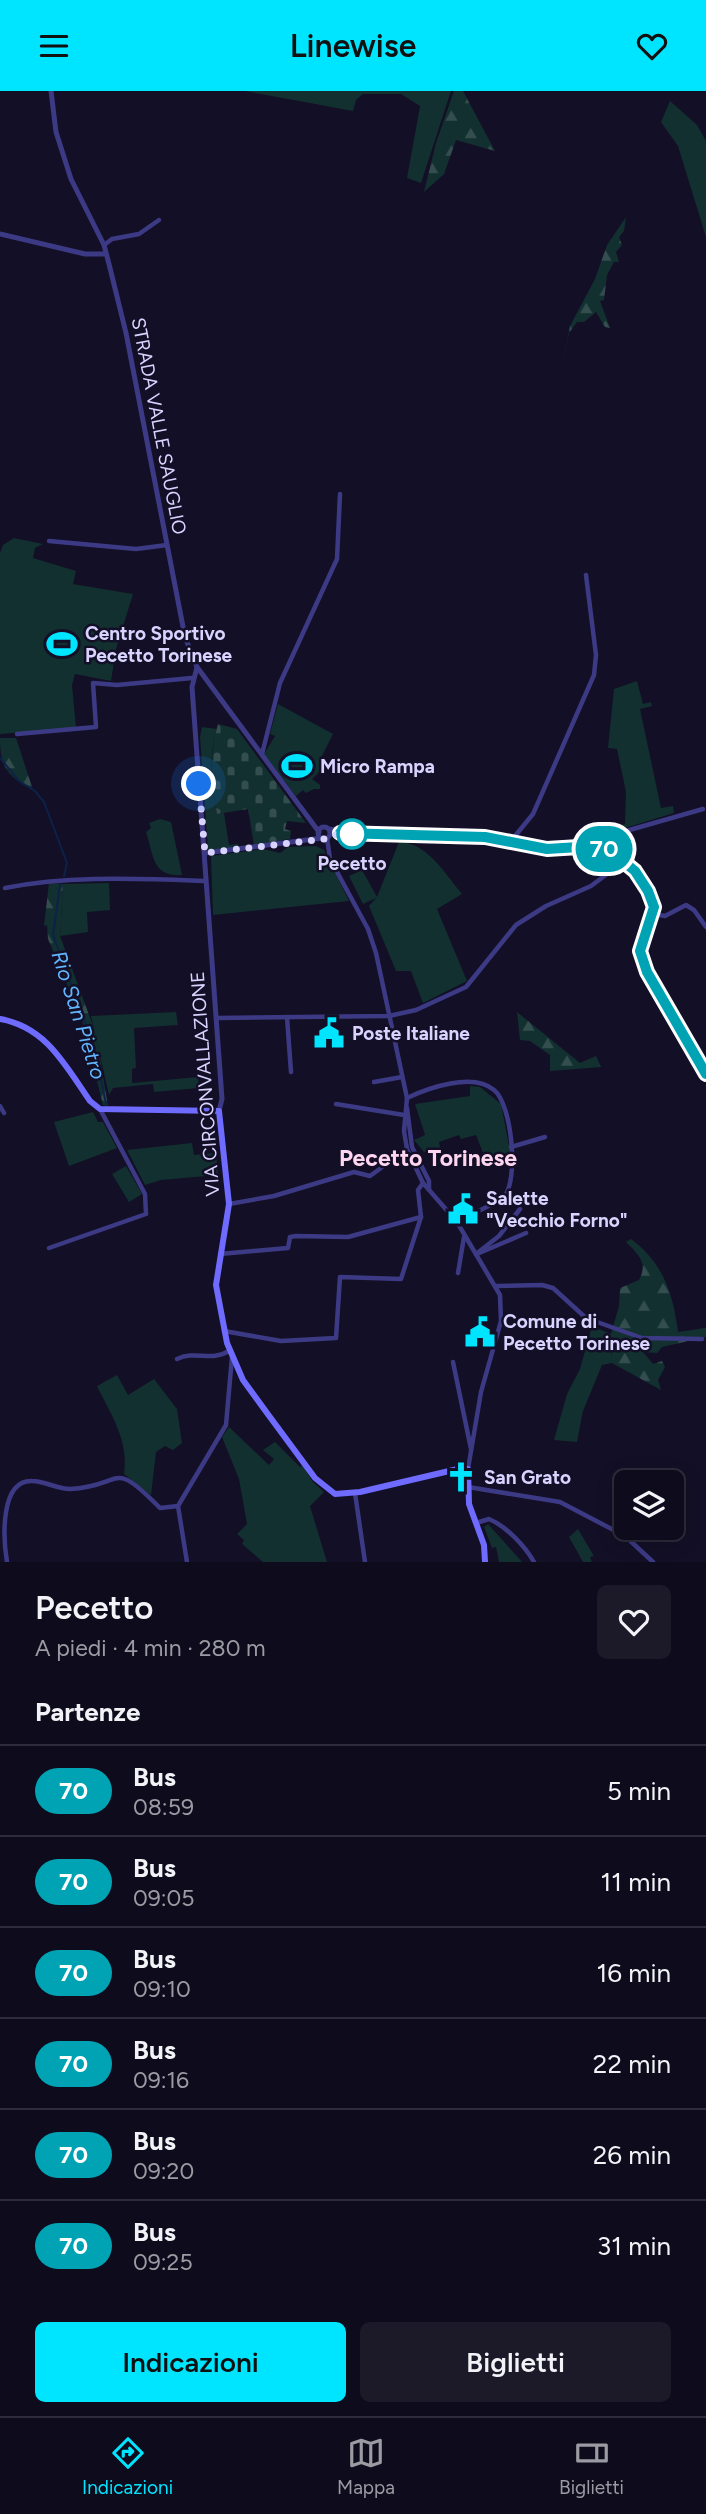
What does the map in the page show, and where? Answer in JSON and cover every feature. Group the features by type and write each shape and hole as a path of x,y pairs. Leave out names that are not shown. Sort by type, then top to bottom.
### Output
{"main road":[{"path":"0,1019 24,1026 41,1036 90,1101 100,1109 219,1111"},
{"name":"VIA CIRCONVALLAZIONE","path":"219,1111 229,1204 216,1285 224,1331 243,1380 315,1478 335,1494 355,1493 462,1468 468,1469"},
{"path":"468,1469 468,1504 484,1545 485,1562"}],"street":[{"name":"STRADA VALLE SAUGLIO","path":"51,91 56,132 71,179 104,245 104,254 126,333 186,637 197,667 311,823 322,834"},
{"path":"104,245 113,239 139,234 159,220"},
{"path":"0,235 85,254 104,254"},
{"path":"262,754 284,674 337,559 340,494"},
{"path":"49,541 136,549 167,545"},
{"path":"511,841 533,814 594,675 596,655 586,575"},
{"name":"VIA CIRCONVALLAZIONE","path":"197,667 192,678 218,1018 222,1098 219,1111"},
{"path":"18,734 96,727 93,683 117,685 192,678"},
{"path":"583,846 615,833 703,809"},
{"path":"205,853 340,833 485,837 547,849 583,846 607,849 635,871 648,891 654,907 642,941 640,951 643,962 706,1074"},
{"path":"322,834 330,859 371,936 402,1077 412,1147 429,1181 429,1190"},
{"path":"218,1018 389,1016 416,1010 466,987 516,925 591,886 623,862"},
{"path":"5,888 41,881 91,879 206,881"},
{"path":"653,914 665,916 686,905 694,910 706,927"},
{"path":"287,1017 291,1072"},
{"path":"374,1082 402,1077"},
{"path":"406,1099 429,1088 483,1084 495,1090 502,1102 512,1147 512,1184 503,1198 474,1210 457,1222"},
{"path":"406,1099 404,1115 407,1149 423,1183 457,1222 500,1295 501,1321 481,1392 468,1469"},
{"path":"336,1104 347,1109 404,1115"},
{"path":"0,1106 4,1113"},
{"path":"49,1248 146,1214 145,1195 100,1109"},
{"path":"512,1147 545,1137"},
{"path":"229,1204 274,1196 354,1172 370,1177 407,1149"},
{"path":"224,1331 281,1341 336,1338 340,1277 401,1279 421,1217 418,1190 423,1183"},
{"path":"476,1254 499,1236 520,1209"},
{"path":"220,1254 288,1248 290,1237 296,1235 348,1237 421,1217"},
{"path":"476,1254 526,1233"},
{"path":"458,1273 464,1236"},
{"path":"496,1286 542,1285 553,1288 586,1318 642,1338 702,1339"},
{"path":"177,1359 190,1353 220,1357 231,1354 226,1425 178,1506 187,1562"},
{"path":"453,1362 467,1444 471,1450"},
{"path":"7,1562 1,1524 8,1494 18,1484 32,1481 69,1489 115,1477 126,1478 160,1509 178,1506"},
{"path":"468,1487 560,1502 625,1536 653,1562"},
{"path":"355,1493 365,1562"},
{"path":"476,1523 489,1519 496,1522 528,1552 534,1562"}],"green space":[{"path":"245,91 451,91 421,183 407,178 420,106 401,94 363,94 356,100 353,111"},
{"path":"454,91 463,91 495,151 456,140 444,174 424,192 436,143"},
{"path":"670,101 697,125 706,141 706,237 678,146 661,122"},
{"path":"626,217 624,231 619,237 622,245 616,252 619,262 614,262 607,275 604,300 600,301 610,328 605,327 596,312 584,322 577,322 569,333 563,362 570,326 595,279 607,245"},
{"name":"Centro Sportivo Pecetto Torinese","path":"14,538 43,544 35,548 33,558 76,571 73,584 133,594 116,649 111,681 75,674 72,685 76,728 0,734 0,553 3,545"},
{"path":"637,681 643,704 651,702 652,706 640,709 661,808 673,806 674,813 599,836 599,831 625,824 626,792 617,749 608,748 614,689"},
{"path":"278,704 333,734 320,760 327,764 312,779 320,785 320,789 306,793 303,790 296,796 264,754 275,736 270,734"},
{"path":"218,724 237,729 306,823 287,821 285,829 291,831 290,839 254,845 248,809 217,814 212,769"},
{"path":"202,727 217,729 212,782 217,814 224,813 229,845 238,844 239,847 208,850 200,737"},
{"path":"0,738 16,738 33,790 7,770"},
{"path":"160,819 171,822 182,875 165,873 153,857 146,832 151,828 149,823"},
{"path":"399,842 409,843 427,853 462,894 437,909 467,981 423,1003 411,971 396,971 369,906 376,898 363,904 349,876 362,870 377,897"},
{"path":"316,846 324,850 349,901 213,915 211,856 263,849 280,853 288,847"},
{"path":"49,883 63,884 60,936 96,1034 108,1106 103,1105 81,1017 48,939 47,925 44,926"},
{"path":"109,883 110,910 87,912 88,932 60,936 63,884"},
{"path":"176,1012 178,1025 134,1028 136,1068 132,1069 132,1083 198,1077 199,1088 154,1092 153,1084 113,1088 109,1095 91,1016"},
{"path":"517,1012 580,1063 596,1056 601,1067 550,1071 550,1055 530,1041 520,1040"},
{"path":"470,1086 480,1087 501,1104 511,1156 485,1158 476,1135 461,1139 459,1135 439,1142 440,1148 424,1152 414,1140 425,1135 415,1104 470,1096"},
{"path":"93,1112 98,1122 103,1122 117,1148 69,1166 54,1122"},
{"path":"192,1143 194,1155 216,1153 218,1175 161,1180 145,1185 127,1150"},
{"path":"126,1166 142,1194 129,1202 112,1174"},
{"path":"631,1239 651,1258 665,1280 678,1332 706,1328 706,1337 662,1347 657,1353 643,1352 653,1364 662,1361 665,1367 658,1380 661,1390 612,1363 611,1334 619,1306 620,1288 639,1280 643,1269 638,1255 626,1242"},
{"path":"592,1326 611,1334 612,1363 602,1365 583,1411 577,1442 554,1440 567,1394 580,1369"},
{"path":"117,1375 128,1395 154,1379 177,1409 182,1443 173,1450 165,1446 156,1452 151,1495 124,1474 121,1439 97,1386"},
{"path":"229,1427 269,1465 274,1459 263,1450 275,1442 300,1467 303,1465 312,1481 324,1492 310,1506 327,1562 263,1562 242,1544 244,1540 237,1534 247,1524 239,1479 222,1437"},
{"path":"488,1524 522,1562 499,1562 496,1547 492,1548 484,1527"},
{"path":"578,1529 594,1556 590,1557 592,1562 583,1562 569,1537"}],"waterway":[{"name":"Rio San Pietro","path":"0,758 19,781 35,791 44,802 67,863 64,876"},
{"name":"Rio San Pietro","path":"60,885 53,935 95,1050 106,1104"}],"bus line":[{"name":"70","path":"340,833 407,837 485,837 547,849 595,846 607,849 635,871 648,891 654,907 640,951 647,972 706,1074"}],"place":[{"name":"Centro Sportivo Pecetto Torinese","path":"62,644"},
{"name":"Micro Rampa","path":"297,766"},
{"name":"Pecetto","path":"352,834"},
{"name":"Poste Italiane","path":"329,1033"},
{"name":"Salette \"Vecchio Forno\"","path":"463,1209"},
{"name":"Comune di Pecetto Torinese","path":"480,1332"},
{"name":"San Grato","path":"461,1477"}],"district":[{"name":"Pecetto Torinese","path":"428,1158"}],"route":[{"path":"199,784 205,853 325,839 340,833 363,835 352,834"}]}
